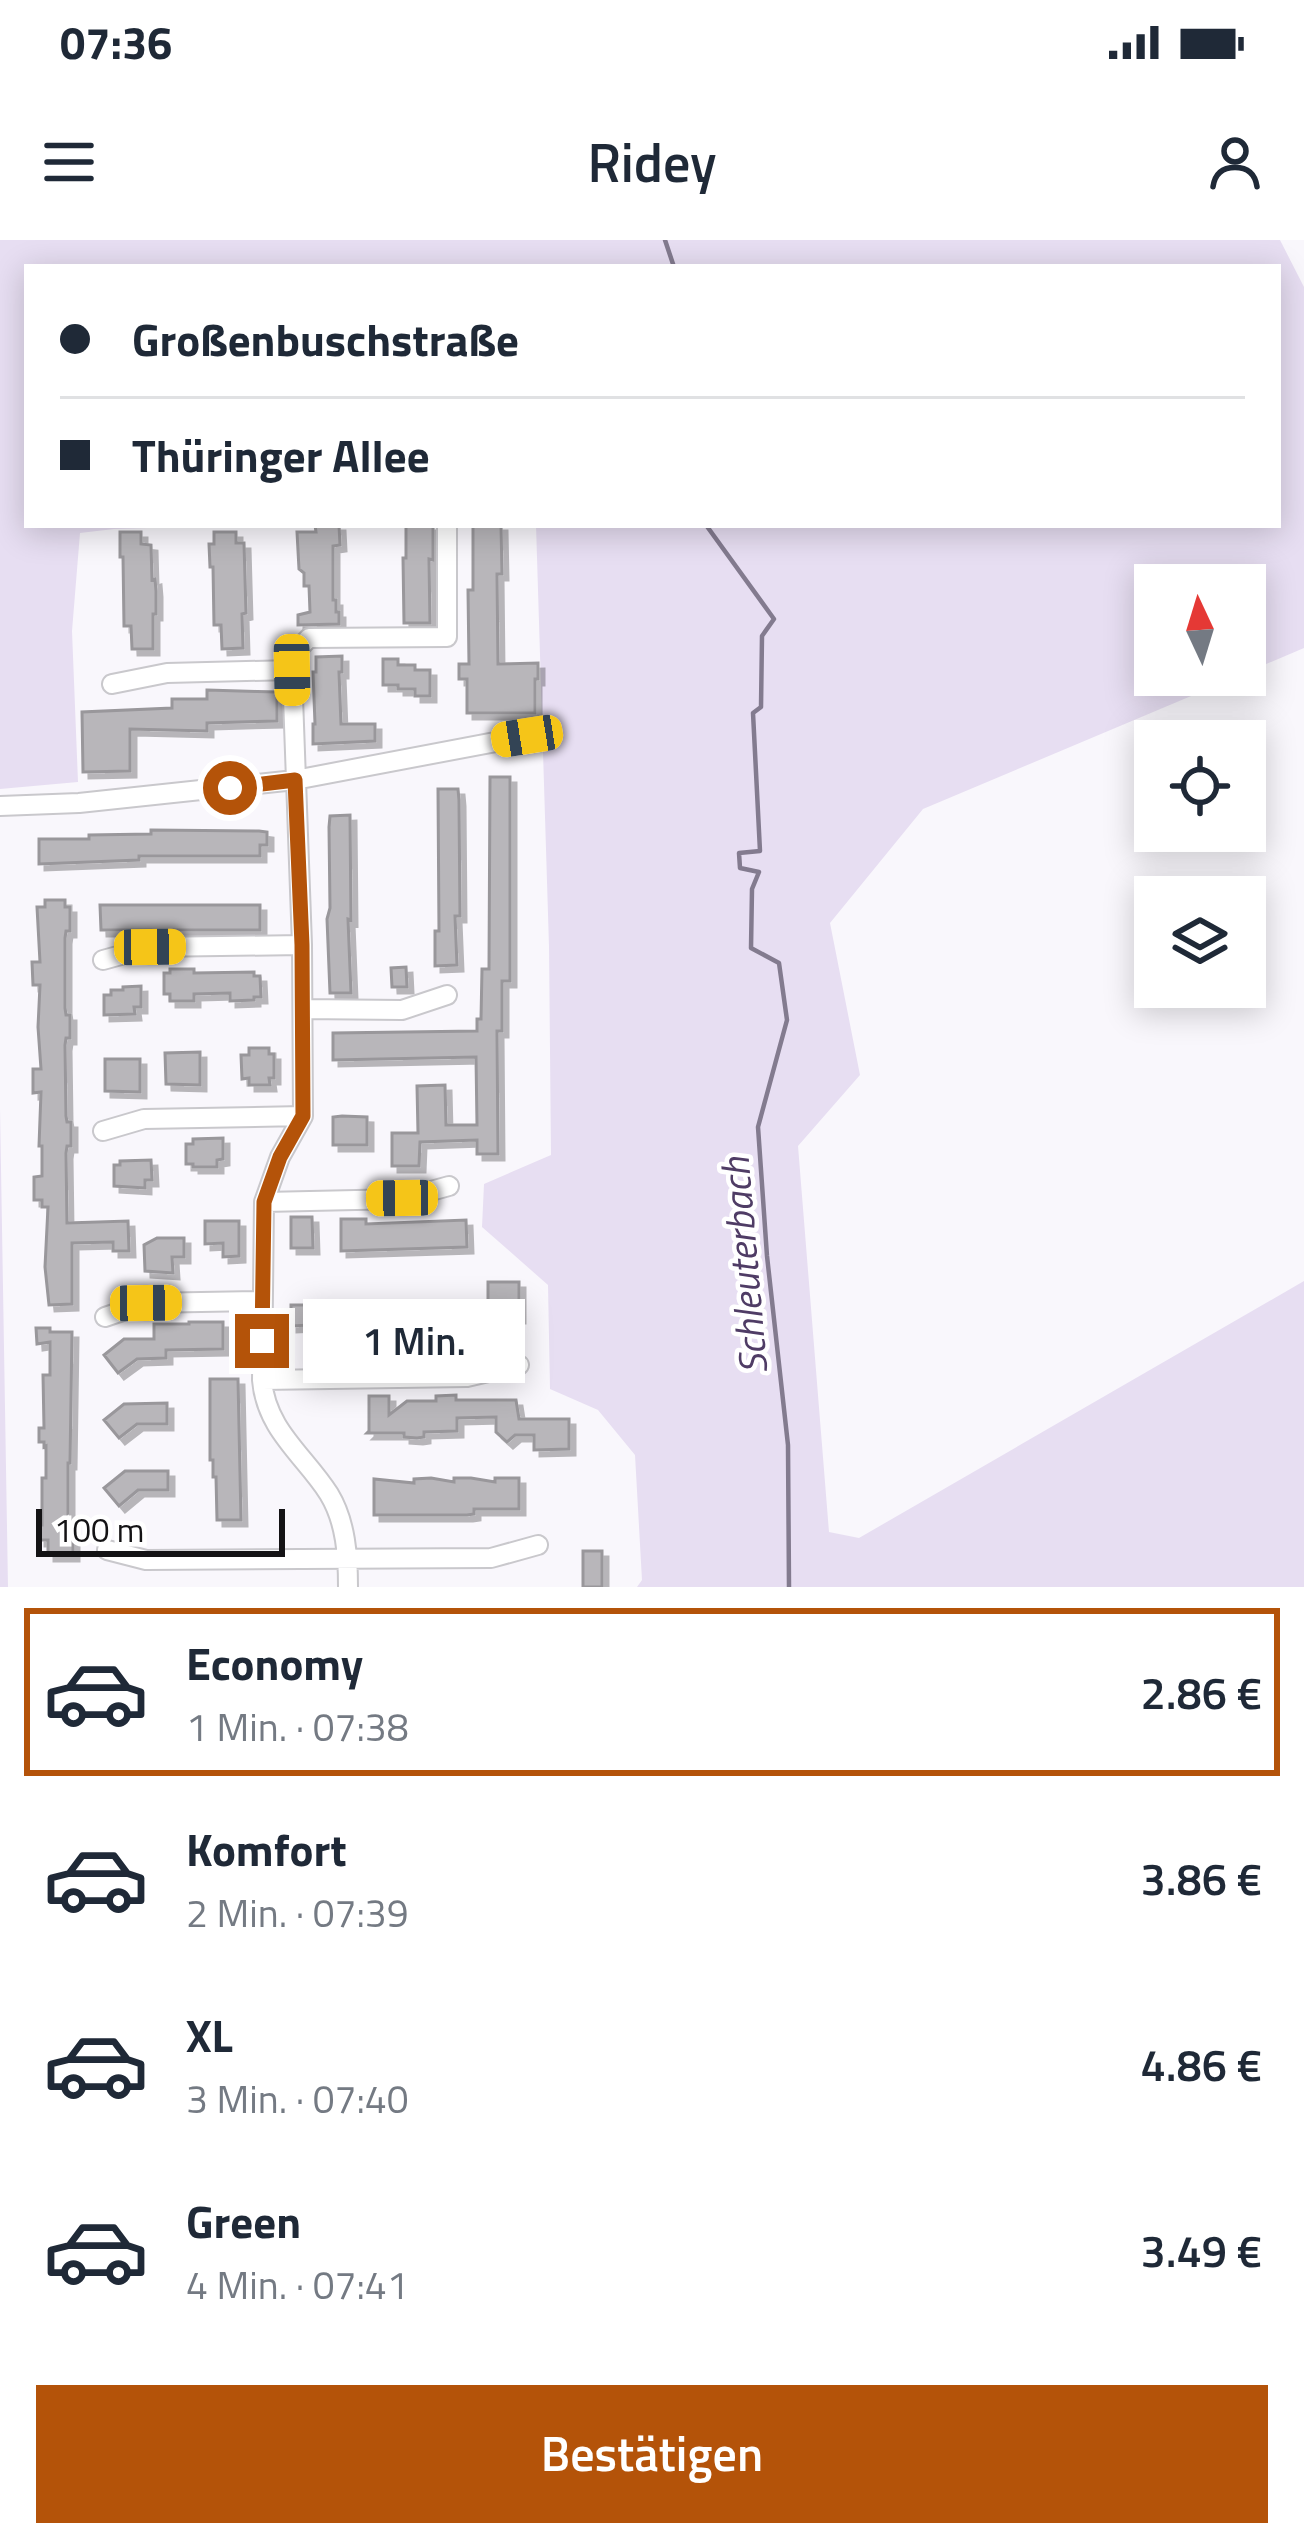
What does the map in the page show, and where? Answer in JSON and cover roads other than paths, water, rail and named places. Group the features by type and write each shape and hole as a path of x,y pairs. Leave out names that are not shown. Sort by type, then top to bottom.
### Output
{"street":[{"path":"348,1587 342,1525 329,1495 283,1438 262,1380 264,1202 280,1157 303,1116 292,670 294,653 309,638 447,637 447,528"},
{"path":"112,683 167,673 292,670"},
{"path":"0,806 79,803 295,780 527,736"},
{"path":"103,960 150,947 302,945"},
{"path":"302,1009 402,1010 447,995"},
{"path":"104,1131 144,1119 303,1116"},
{"path":"264,1202 402,1198 449,1186"},
{"path":"105,1317 146,1303 262,1301"},
{"path":"262,1380 467,1377 519,1365"},
{"path":"106,1550 146,1560 491,1558 538,1545"}],"waterway":[{"name":"Schleuterbach","path":"665,240 673,264"},
{"name":"Schleuterbach","path":"708,528 774,619 762,636 761,707 753,713 760,851 739,853 740,868 759,872 752,889 751,948 779,963 787,1020 758,1127 788,1445 789,1587"}]}
